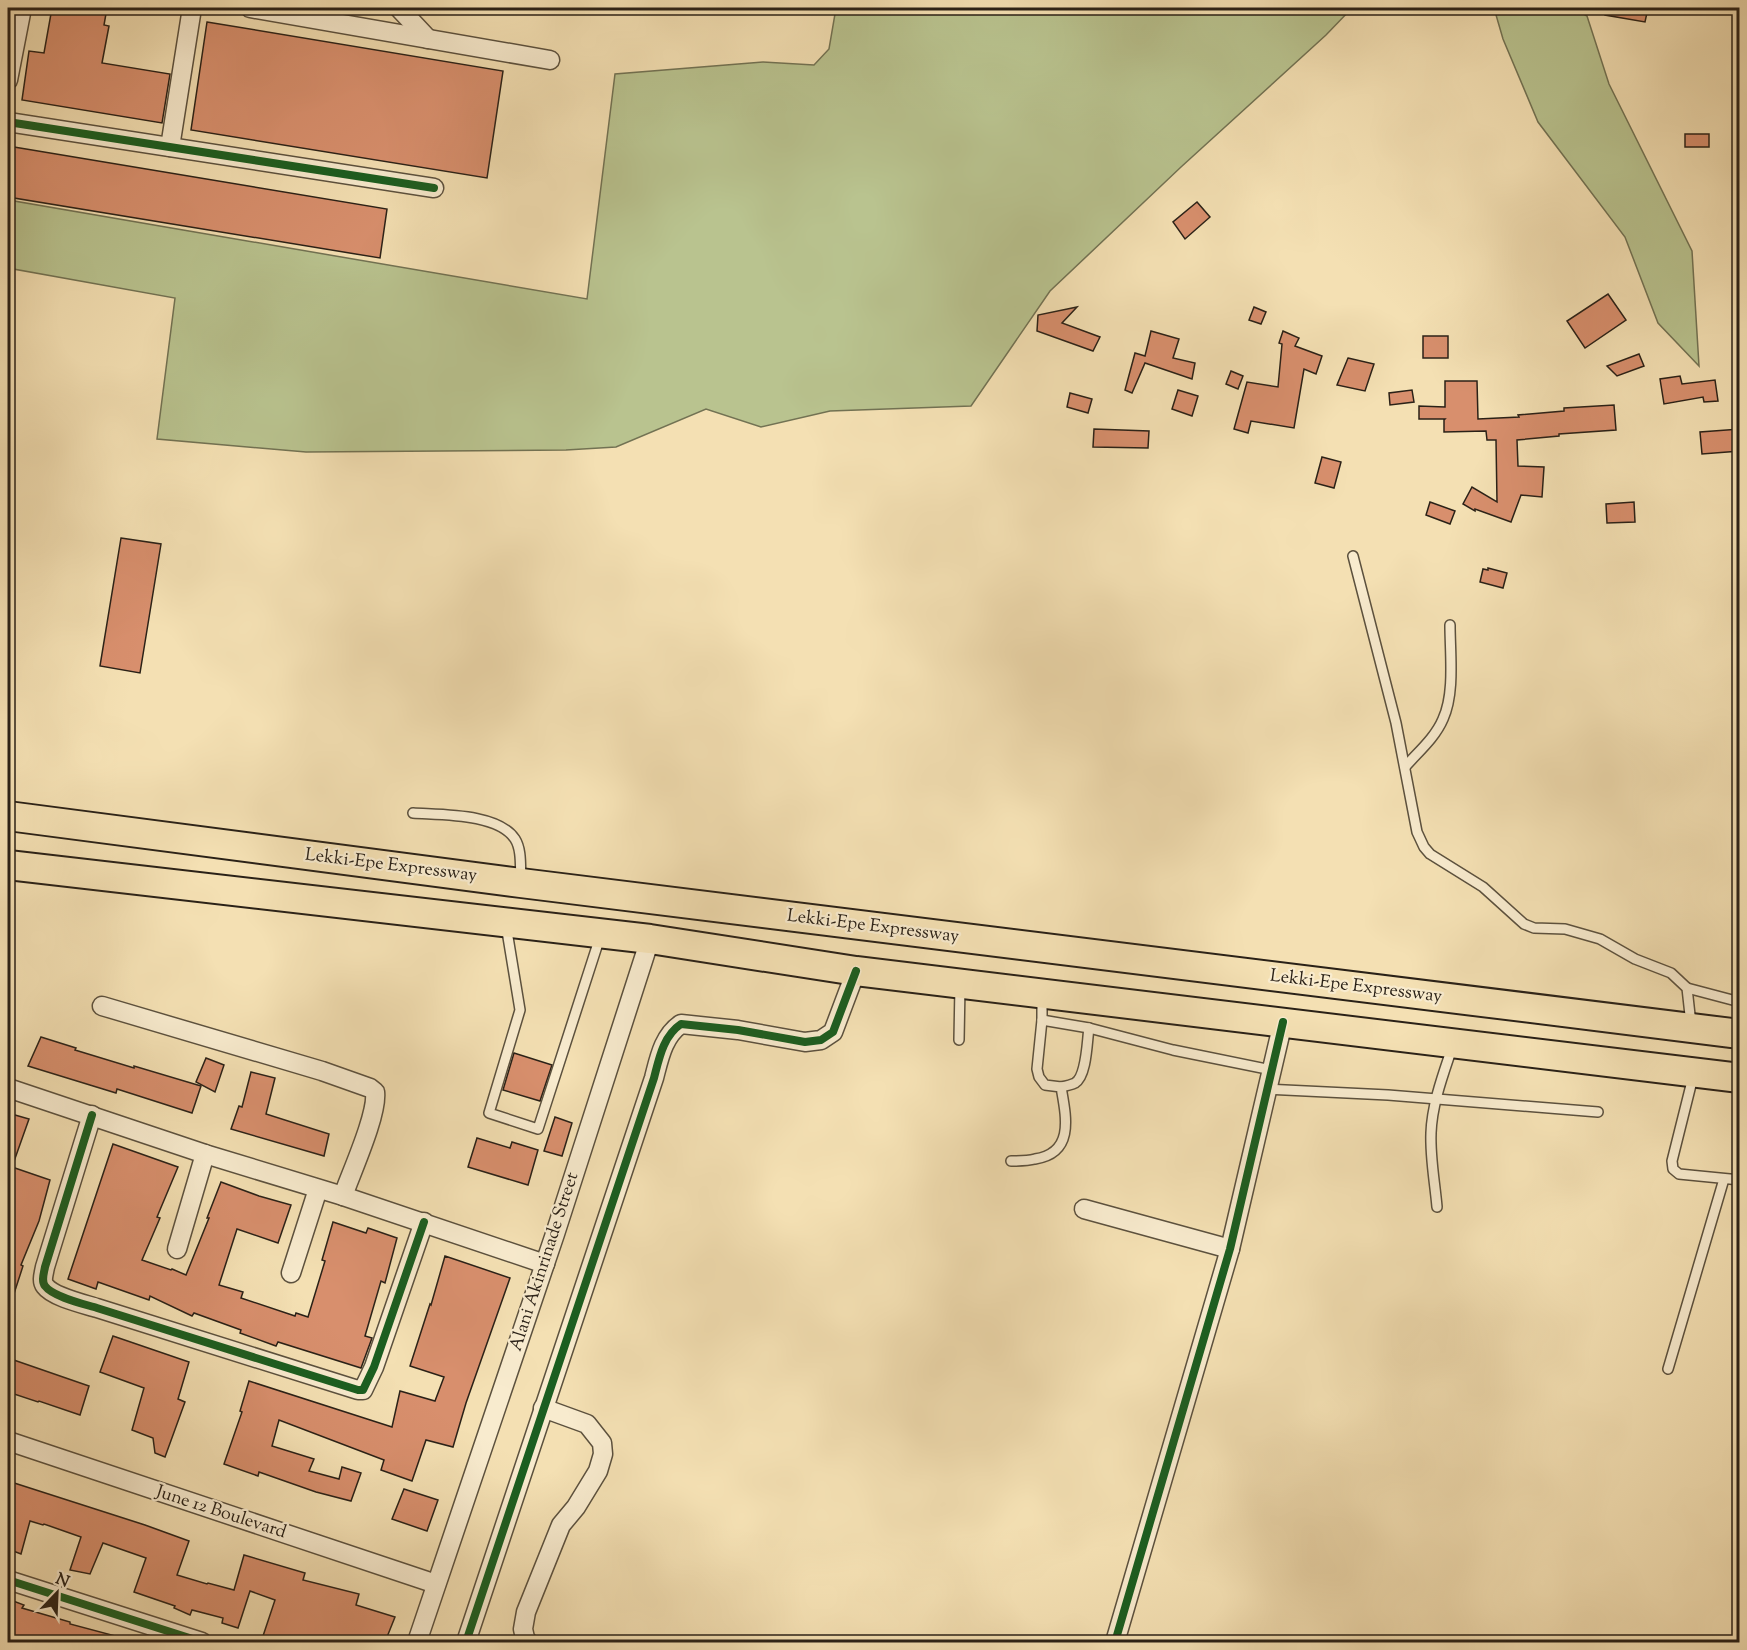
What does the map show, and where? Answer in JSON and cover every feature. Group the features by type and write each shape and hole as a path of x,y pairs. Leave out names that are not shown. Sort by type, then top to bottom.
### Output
{"highway":[{"name":"Lekki-Epe Expressway","path":"8,816 521,883 1740,1034"},
{"path":"8,865 650,939 856,970 961,983 1042,1007 1283,1022 1740,1078"}],"street":[{"path":"8,80 22,8"},
{"path":"171,147 192,8"},
{"path":"250,8 550,60"},
{"path":"399,8 428,39"},
{"path":"8,122 434,188"},
{"name":"Alani Akinrinade Street","path":"417,1642 545,1264 650,939"},
{"path":"466,1642 661,1054 670,1033 681,1024 738,1030 805,1042 821,1040 833,1032 856,970"},
{"path":"102,1006 322,1071 370,1088 375,1092 376,1098 372,1115 343,1196"},
{"path":"1115,1642 1230,1249 1283,1022"},
{"path":"8,1088 205,1154 423,1222 545,1264"},
{"path":"92,1115 43,1279 45,1286 55,1293 97,1308 363,1390 375,1367 423,1222"},
{"path":"177,1249 205,1154"},
{"path":"291,1273 318,1189"},
{"path":"1084,1209 1230,1249"},
{"path":"528,1642 523,1629 526,1612 561,1525 576,1507 598,1471 603,1454 602,1443 587,1424 543,1408"},
{"name":"June 12 Boulevard","path":"8,1441 436,1584"},
{"path":"8,1580 202,1642"}],"lane":[{"path":"1353,556 1396,723 1418,832 1424,848 1483,887 1524,924 1534,928 1565,929 1600,939 1635,959 1671,973 1687,988 1740,1002"},
{"path":"1405,767 1430,740 1443,720 1450,696 1450,625"},
{"path":"413,813 474,818 499,825 514,838 519,850 521,883"},
{"path":"506,922 520,1010 489,1113 538,1130 601,933"},
{"path":"959,1040 961,983"},
{"path":"1687,988 1692,1029"},
{"path":"1089,1028 1080,1078 1074,1083 1061,1086 1045,1085 1037,1069 1042,1007 1089,1028 1173,1050 1272,1070"},
{"path":"1437,1207 1431,1134 1436,1099 1453,1043"},
{"path":"1695,1072 1672,1161 1673,1169 1679,1174 1740,1180"},
{"path":"1011,1161 1037,1159 1050,1154 1060,1146 1067,1124 1061,1086"},
{"path":"1267,1089 1598,1112"},
{"path":"1668,1369 1724,1179"}],"green space":[{"path":"836,8 1352,8 1326,35 1181,167 1050,291 971,406 830,411 761,427 706,409 616,447 566,450 306,452 157,439 175,298 8,268 8,200 587,299 615,74 763,62 814,65 829,49"},
{"path":"1494,8 1574,8 1587,16 1609,84 1692,251 1699,366 1658,323 1625,237 1538,122 1503,39"}],"building":[{"path":"52,8 107,8 104,25 109,26 102,63 170,74 162,123 22,100 29,51 44,53"},
{"path":"1605,8 1648,8 1645,22 1605,15"},
{"path":"207,22 503,71 487,178 191,130"},
{"path":"1685,134 1709,134 1709,147 1685,147"},
{"path":"8,146 387,209 380,258 8,197"},
{"path":"1197,202 1210,217 1185,239 1173,222"},
{"path":"1608,294 1626,320 1585,348 1567,321"},
{"path":"1077,307 1062,323 1100,337 1093,351 1037,331 1038,315"},
{"path":"1254,307 1266,312 1261,324 1249,320"},
{"path":"1151,331 1179,339 1173,358 1195,363 1192,379 1145,363 1132,393 1125,390 1135,353 1145,356"},
{"path":"1283,331 1299,338 1295,346 1322,356 1316,374 1304,369 1294,428 1251,421 1248,433 1234,429 1247,382 1278,387 1282,344 1279,343"},
{"path":"1423,336 1448,336 1448,358 1423,358"},
{"path":"1639,354 1644,366 1617,376 1607,366"},
{"path":"1348,358 1374,364 1365,391 1337,385"},
{"path":"1231,371 1243,376 1238,389 1226,384"},
{"path":"1680,376 1682,384 1715,380 1718,401 1704,402 1703,397 1664,404 1660,379"},
{"path":"1445,381 1477,381 1478,419 1519,417 1518,415 1564,411 1564,408 1614,405 1616,430 1517,440 1518,466 1544,467 1542,497 1521,495 1511,522 1475,509 1475,511 1463,504 1472,487 1497,502 1496,440 1487,440 1486,431 1444,432 1445,419 1419,419 1419,406 1445,407"},
{"path":"1178,390 1198,396 1192,416 1172,409"},
{"path":"1412,390 1414,402 1390,405 1389,393"},
{"path":"1070,393 1092,399 1088,413 1067,407"},
{"path":"1094,429 1149,431 1148,448 1093,447"},
{"path":"1740,429 1740,451 1702,454 1700,432"},
{"path":"1322,457 1341,462 1334,488 1315,483"},
{"path":"1430,502 1455,511 1450,524 1426,515"},
{"path":"1634,502 1635,522 1607,523 1606,504"},
{"path":"121,538 161,544 140,673 100,666"},
{"path":"1488,568 1507,573 1503,588 1480,582 1483,569 1488,570"},
{"path":"41,1037 76,1048 75,1050 201,1086 192,1113 117,1089 116,1093 28,1066"},
{"path":"514,1053 552,1065 540,1101 503,1090"},
{"path":"206,1058 224,1065 215,1092 196,1082"},
{"path":"251,1072 275,1078 266,1114 329,1134 324,1156 231,1129 239,1106 242,1107"},
{"path":"8,1113 29,1119 12,1167 50,1180 39,1221 21,1265 23,1266 10,1306 8,1305"},
{"path":"555,1117 572,1123 562,1156 544,1151"},
{"path":"477,1138 510,1148 512,1142 538,1150 528,1185 468,1167"},
{"path":"113,1144 178,1167 142,1260 171,1270 186,1275 221,1182 291,1205 278,1243 237,1229 219,1285 243,1292 241,1298 295,1316 296,1313 308,1317 325,1261 322,1260 333,1222 366,1233 368,1228 397,1238 385,1283 381,1281 365,1336 372,1338 361,1368 278,1342 276,1346 194,1313 192,1316 150,1296 149,1300 98,1282 96,1289 68,1279"},
{"path":"445,1256 510,1278 453,1447 426,1440 412,1481 381,1470 384,1460 279,1420 272,1446 314,1459 309,1471 339,1479 342,1467 361,1473 351,1501 316,1492 259,1472 258,1476 224,1464 242,1412 240,1411 249,1381 392,1427 400,1391 435,1401 444,1377 410,1366"},
{"path":"113,1336 189,1362 178,1399 185,1402 165,1457 155,1453 153,1438 132,1430 144,1388 100,1372"},
{"path":"8,1358 89,1386 80,1415 8,1392"},
{"path":"8,1481 189,1541 177,1575 234,1590 244,1555 305,1573 303,1580 359,1594 356,1605 395,1617 385,1642 282,1642 263,1636 275,1600 250,1591 238,1628 222,1623 223,1618 192,1610 190,1615 174,1608 175,1606 134,1592 146,1558 103,1543 90,1574 70,1570 81,1537 30,1521 21,1554 8,1549"},
{"path":"404,1489 438,1500 427,1531 392,1519"},
{"path":"8,1599 24,1605 22,1608 123,1638 123,1642 23,1642 8,1637"}],"cycle path":[{"path":"8,122 434,188"},
{"path":"466,1642 666,1041 681,1024 738,1030 805,1042 821,1040 833,1032 856,971"},
{"path":"1115,1642 1230,1249 1283,1022"},
{"path":"92,1115 43,1277 44,1284 49,1290 77,1302 363,1390 374,1367 424,1222"},
{"path":"8,1580 202,1642"}]}
